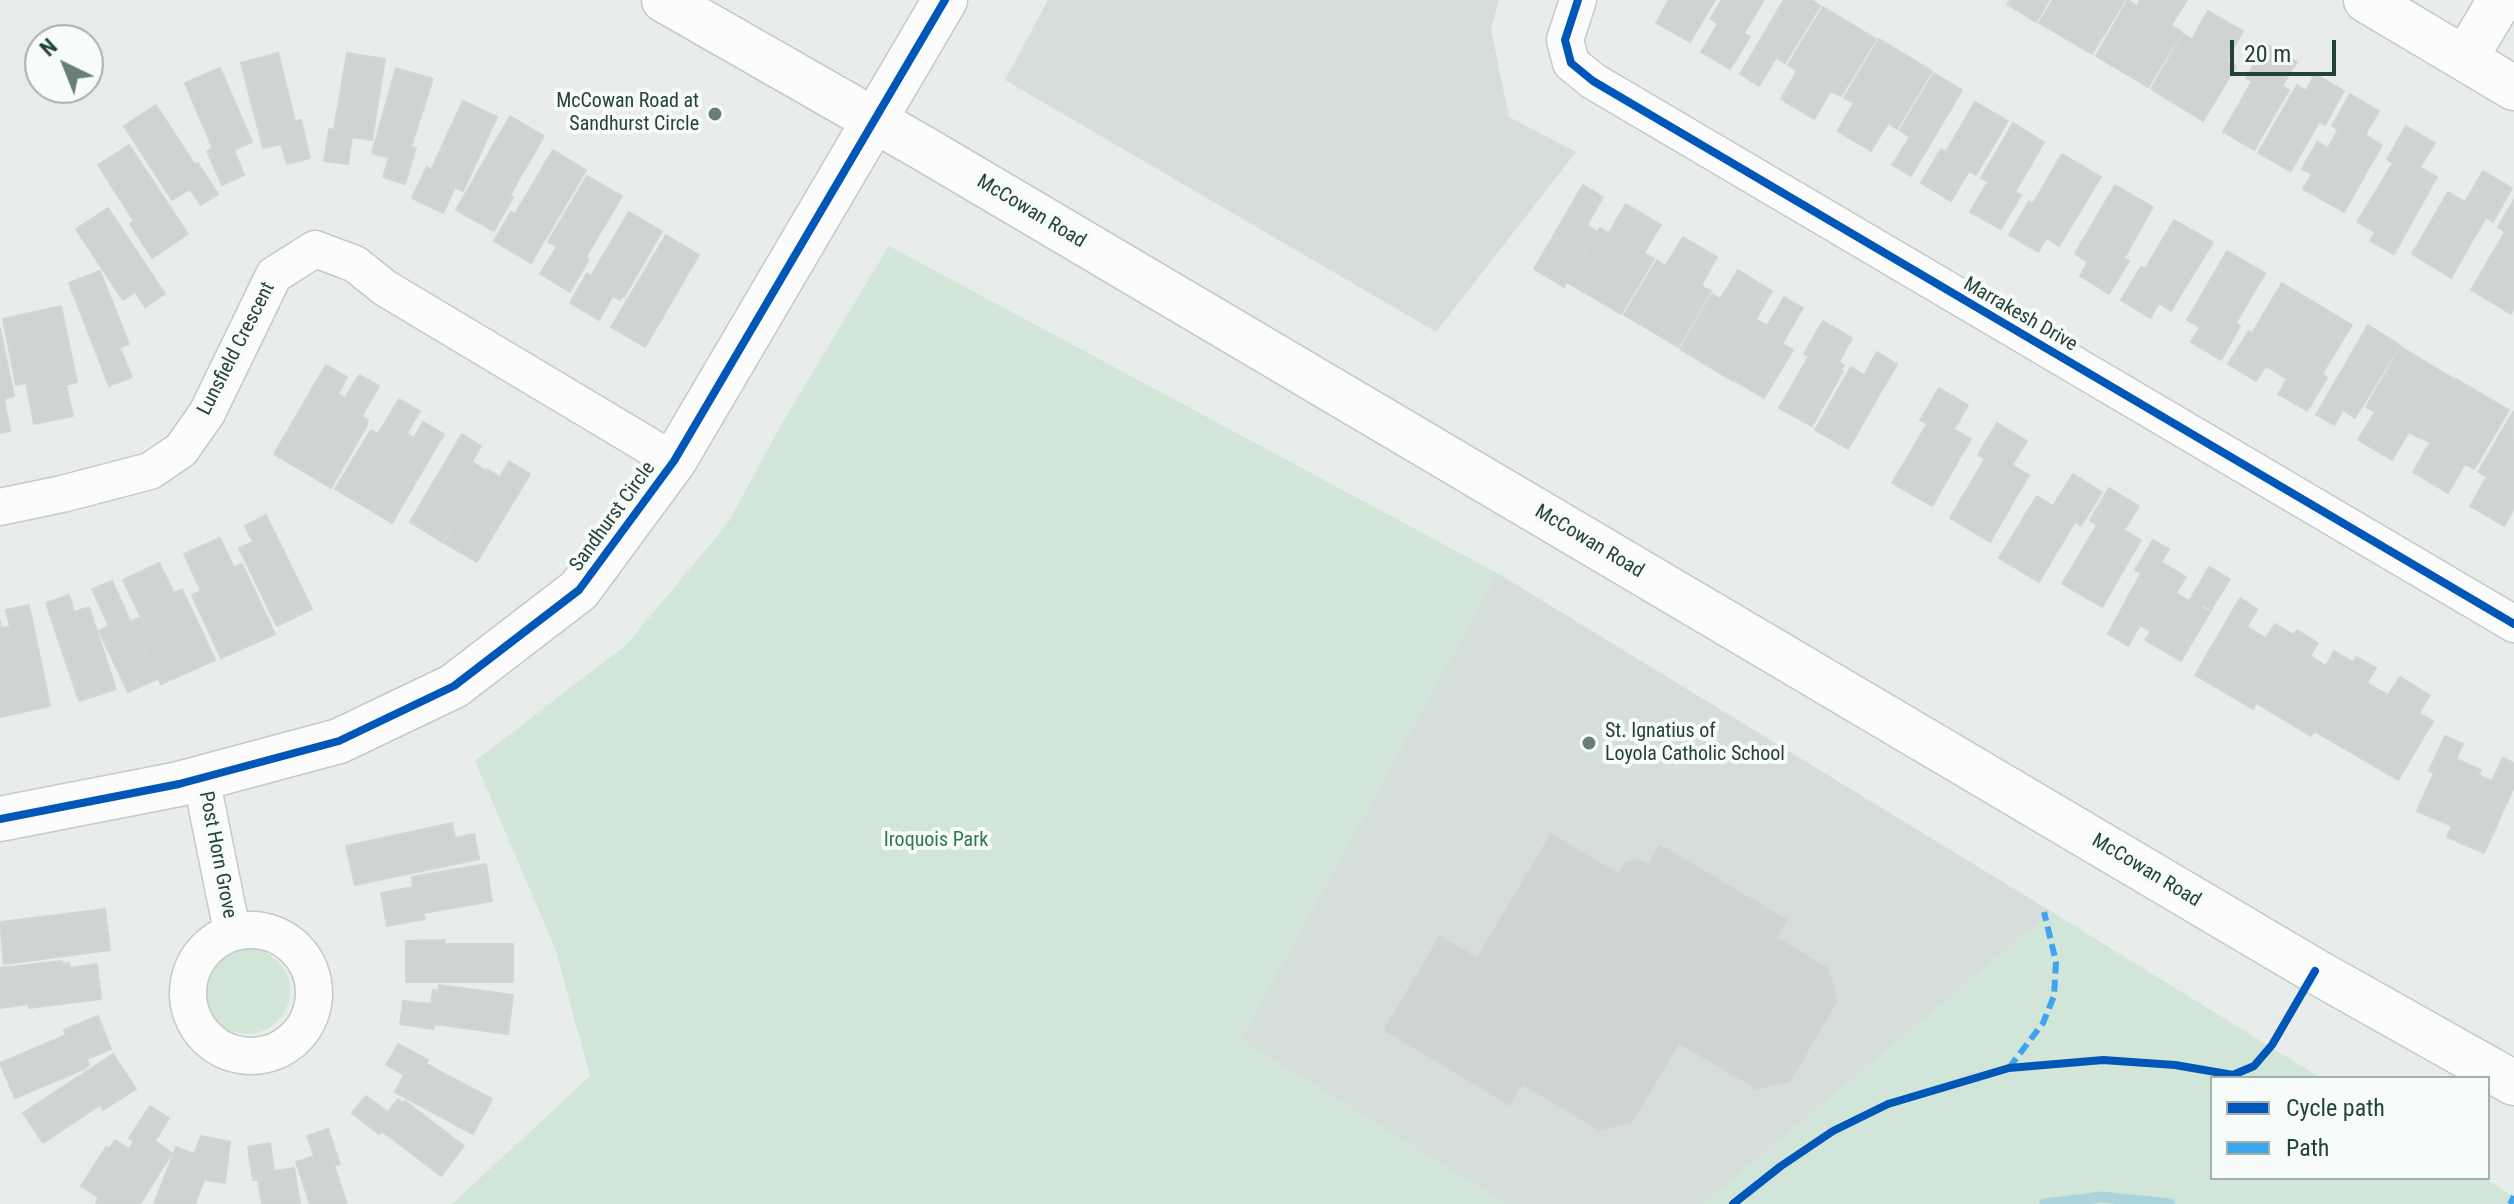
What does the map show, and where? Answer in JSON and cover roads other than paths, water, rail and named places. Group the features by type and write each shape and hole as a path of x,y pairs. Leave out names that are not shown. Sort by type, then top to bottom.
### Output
{"main road":[{"name":"McCowan Road","path":"664,0 875,120 2315,971 2514,1083"},
{"name":"Sandhurst Circle","path":"0,819 201,778 339,741 454,686 579,590 674,461 945,0"},
{"path":"2366,0 2514,88"},
{"path":"2465,59 2500,0"}],"street":[{"name":"Marrakesh Drive","path":"1578,0 1565,40 1571,63 1593,81 2514,624"},
{"name":"Lunsfield Crescent","path":"0,507 150,471 181,450 207,413 274,275 315,249 355,264 385,288 674,461"},
{"name":"Post Horn Grove","path":"201,778 232,931"}],"waterway":[{"path":"2045,1204 2102,1197 2170,1204"}],"place":[{"name":"McCowan Road at Sandhurst Circle","path":"715,114"},
{"name":"St. Ignatius of Loyola Catholic School","path":"1589,743"}],"park label":[{"name":"Iroquois Park","path":"936,841"}]}
